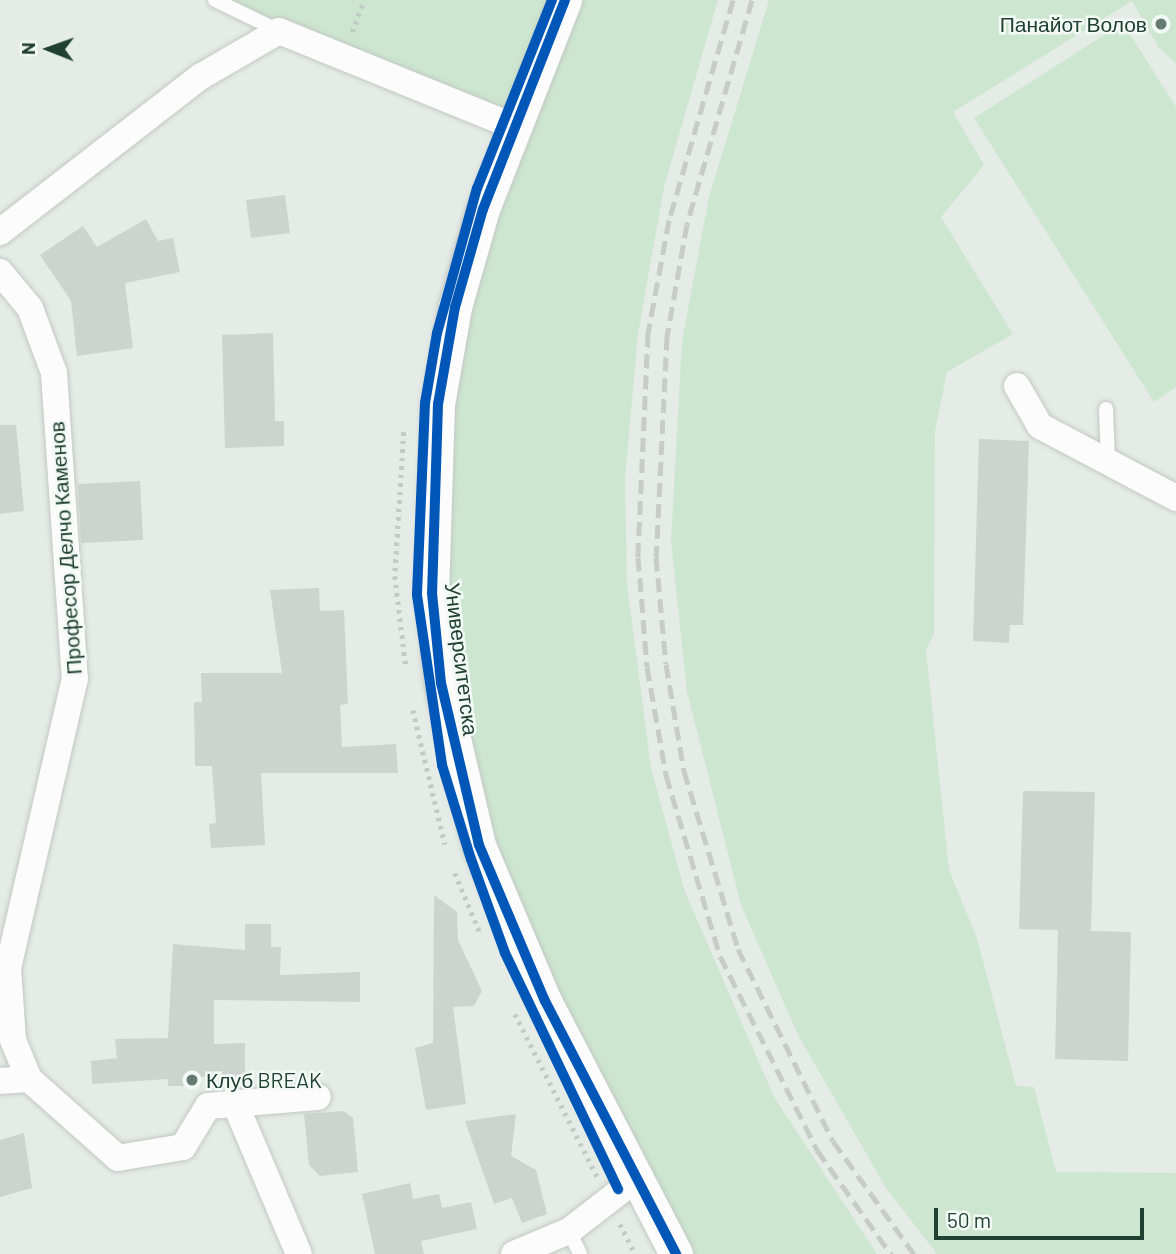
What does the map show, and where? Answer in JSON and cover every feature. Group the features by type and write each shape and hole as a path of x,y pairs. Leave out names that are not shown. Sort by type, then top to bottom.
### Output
{"street":[{"name":"Университетска","path":"565,0 515,127 455,307 438,404 432,579 442,683 479,845 545,1001 629,1183 676,1254"},
{"path":"0,232 200,78 279,31 515,127"},
{"name":"Професор Делчо Каменов","path":"0,272 30,307 54,373 75,677 8,968 13,1040 29,1079"},
{"path":"1017,386 1040,426 1176,498"},
{"path":"0,1082 29,1079 118,1158 183,1147 208,1106 234,1101 318,1097"},
{"path":"234,1101 299,1254"},
{"path":"514,1254 575,1242 629,1183"}],"lane":[{"path":"215,0 279,31"},
{"path":"1106,409 1108,460"}],"path":[{"path":"340,57 364,0"},
{"path":"573,1094 629,1183"}],"green space":[{"path":"215,0 718,0 664,187 638,334 625,479 627,584 651,768 685,892 774,1097 877,1254 676,1254 459,769 438,404 515,127"},
{"path":"769,0 1176,0 1176,63 1159,48 1132,1 953,112 984,165 941,217 1013,334 947,372 935,431 934,634 926,650 949,870 977,938 1016,1086 1034,1087 1056,1172 1176,1173 1176,1254 937,1254 886,1188 798,1035 741,905 687,692 671,541 682,341 709,197"},
{"path":"1123,23 1176,107 1176,387 1154,402 974,118"}],"building":[{"path":"285,195 290,233 251,238 246,200"},
{"path":"146,219 158,241 173,238 180,272 125,283 133,348 77,356 71,301 40,255 83,226 97,247"},
{"path":"273,333 275,421 284,421 284,446 225,448 222,335"},
{"path":"0,425 16,425 24,511 0,514"},
{"path":"979,439 1029,441 1023,625 1010,625 1009,643 973,641"},
{"path":"140,481 143,540 81,543 78,484"},
{"path":"319,588 320,611 344,610 348,704 340,705 342,747 396,744 398,773 261,773 265,845 211,848 209,824 216,823 212,766 195,766 194,702 202,702 201,673 282,673 270,590"},
{"path":"1023,791 1095,792 1091,931 1131,932 1128,1061 1055,1059 1058,930 1019,929"},
{"path":"434,895 457,912 458,940 482,991 474,1006 453,1007 466,1104 426,1110 415,1048 433,1043"},
{"path":"245,924 271,924 271,947 281,947 280,975 360,972 360,1002 214,1000 214,1044 245,1043 245,1076 201,1077 201,1086 168,1086 168,1079 92,1084 91,1061 117,1058 115,1039 168,1038 173,944 245,950"},
{"path":"344,1111 353,1118 358,1172 320,1176 309,1165 304,1114"},
{"path":"516,1114 511,1156 536,1170 547,1214 522,1223 512,1198 494,1204 465,1121"},
{"path":"24,1133 32,1188 0,1197 0,1140"},
{"path":"410,1183 413,1199 439,1194 442,1208 471,1202 477,1229 421,1241 424,1254 375,1254 362,1194"}],"railway":[{"path":"733,0 669,220 648,333 638,557 647,667 666,775 720,956 817,1150 891,1254"},
{"path":"752,0 687,224 667,336 656,557 666,664 684,771 738,949 833,1141 914,1254"}],"cycle path":[{"path":"552,0 477,188 437,333 425,403 417,595 442,765 471,859 505,953 618,1189"},
{"path":"565,0 483,209 455,307 438,404 432,593 441,683 479,845 545,1001 676,1254"}],"place":[{"name":"Панайот Волов","path":"1161,24"},
{"name":"Клуб BREAK","path":"192,1080"}]}
